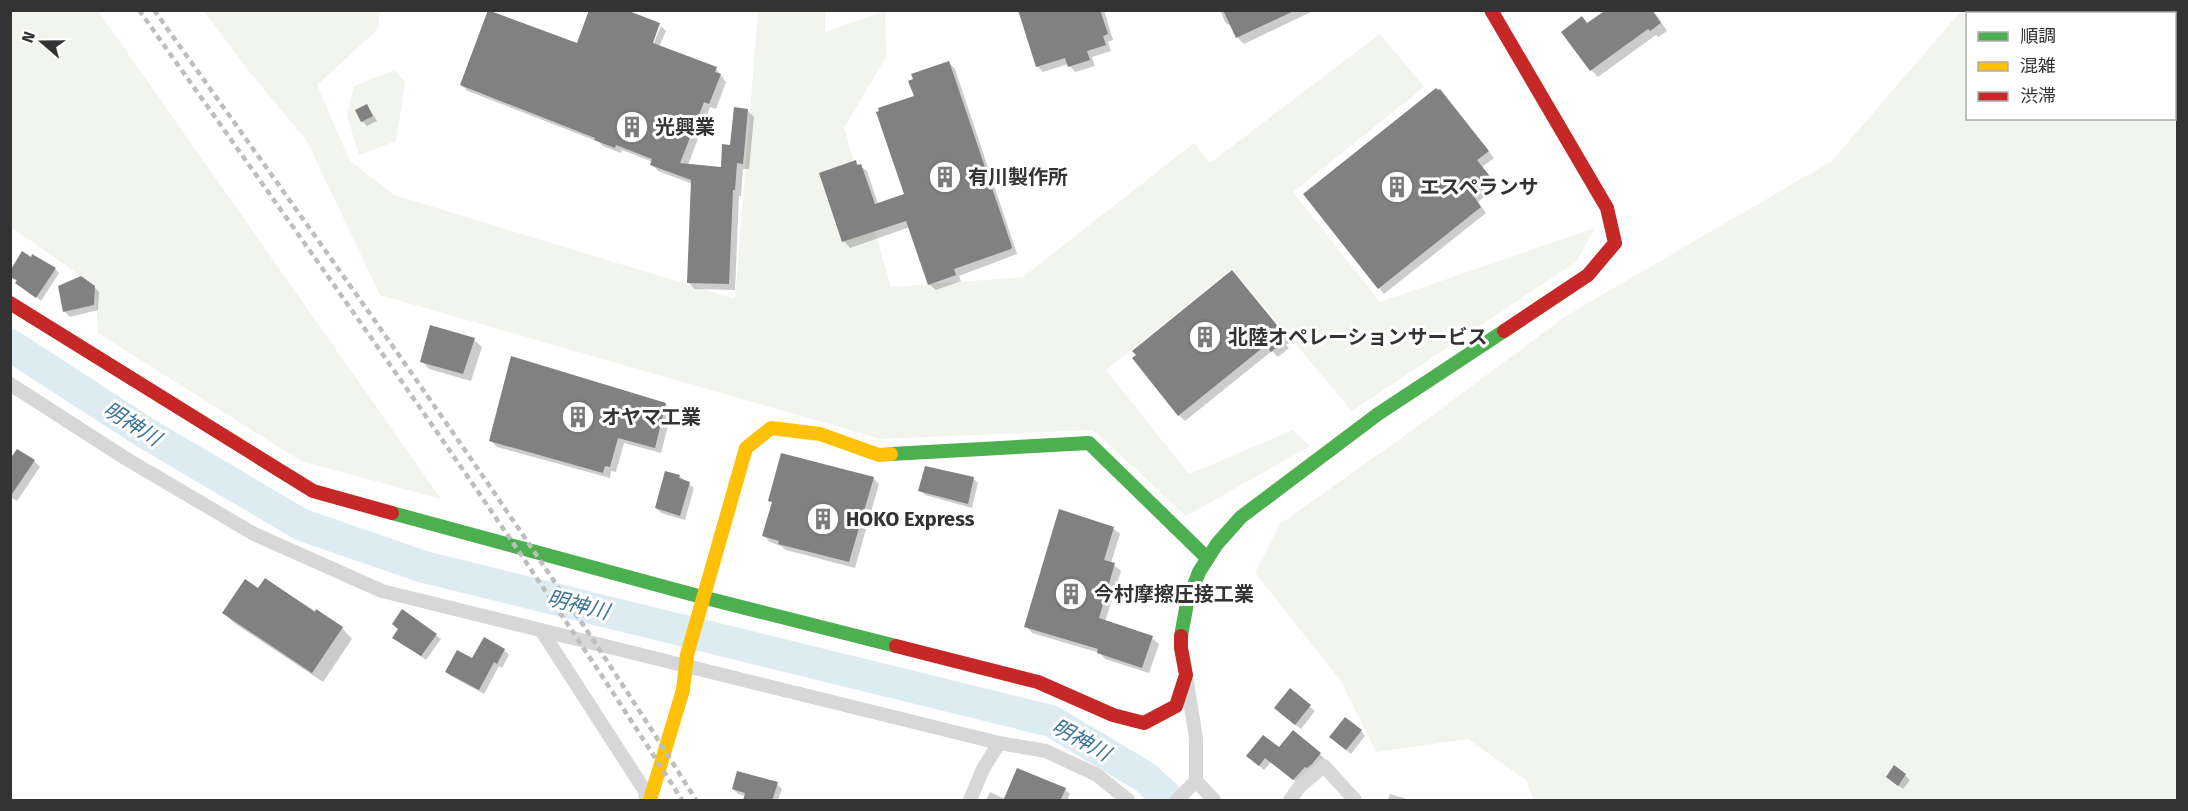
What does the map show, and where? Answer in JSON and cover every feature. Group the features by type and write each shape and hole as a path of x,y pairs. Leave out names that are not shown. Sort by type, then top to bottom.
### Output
{"street":[{"path":"1214,801 1196,781 1196,738 1181,641 1186,605 1193,582 1206,557 1241,518 1378,414 1588,275 1615,243 1607,207 1491,10"},
{"path":"10,303 313,491 702,597 1038,682 1113,715 1144,723 1176,706 1186,678"},
{"path":"10,384 125,458 254,534 382,591 541,630 686,660 999,743 1046,751 1097,775 1128,801"},
{"path":"648,801 683,690 686,660 702,597 746,448 771,428 820,434 879,455 1089,443 1206,557"},
{"path":"541,630 645,791 648,801"},
{"path":"970,801 983,769 999,743"},
{"path":"1290,801 1300,786 1324,766 1355,801"},
{"path":"1177,801 1196,781"}],"shaded area":[{"path":"11,11 98,11 441,499 301,461 98,333 95,286 11,227"},
{"path":"204,11 380,11 378,29 317,85 350,161 394,195 735,299 758,11 825,11 825,32 885,11 886,57 844,128 891,287 1023,277 1194,143 1210,163 1380,34 1424,87 1293,192 1380,302 1595,228 1576,262 1352,411 1232,269 1106,370 1189,474 1293,430 1310,446 1186,516 1093,430 881,439 380,295 307,141 248,70"},
{"path":"1961,11 2177,11 2177,800 1534,800 1526,780 1468,739 1376,752 1341,681 1255,573 1280,524 1413,430 1566,316 1832,161"},
{"path":"394,70 405,82 396,141 359,155 347,116 354,86"}],"building":[{"name":"光興業","path":"488,10 577,43 589,10 626,10 660,23 653,43 717,67 715,72 721,74 709,104 704,102 680,163 721,167 722,144 730,145 734,107 748,109 743,164 737,163 735,190 733,190 729,284 687,283 691,180 650,165 652,159 616,145 615,148 594,140 595,138 460,85"},
{"path":"1018,10 1100,10 1108,34 1103,36 1106,45 1087,51 1090,60 1068,67 1065,58 1036,67"},
{"path":"1223,10 1296,10 1236,38"},
{"path":"1606,10 1652,10 1661,23 1650,31 1648,29 1590,71 1561,32 1582,16 1587,23"},
{"name":"有川製作所","path":"949,61 1012,247 954,269 956,275 928,285 906,221 842,242 819,173 856,160 857,165 861,164 875,204 904,194 876,112 879,111 878,108 914,96 908,81 913,79 911,74"},
{"name":"エスペランサ","path":"1436,88 1440,89 1489,151 1477,160 1492,179 1473,195 1481,207 1378,289 1303,194"},
{"path":"367,104 373,116 361,122 355,110"},
{"path":"22,251 56,268 36,298 15,283 17,280 10,277 10,271"},
{"name":"北陸オペレーションサービス","path":"1232,270 1285,335 1281,338 1284,341 1271,352 1266,345 1178,416 1132,358 1136,355 1132,351"},
{"path":"81,276 95,286 94,305 63,312 58,286"},
{"path":"430,325 475,338 463,374 420,362"},
{"name":"オヤマ工業","path":"511,356 666,403 655,448 618,438 610,467 605,466 603,473 489,441"},
{"path":"17,449 35,460 10,497 10,459"},
{"name":"HOKO Express","path":"781,453 874,477 849,562 778,544 779,541 762,536 772,502 768,501"},
{"path":"925,466 974,477 968,504 918,491"},
{"path":"665,471 680,475 679,478 690,482 680,516 655,508"},
{"name":"今村摩擦圧接工業","path":"1059,509 1114,527 1104,560 1115,563 1099,618 1153,636 1142,668 1097,653 1098,649 1024,627"},
{"path":"265,578 315,612 316,609 343,627 312,673 222,613 245,579 258,588"},
{"path":"402,609 437,634 421,656 392,638 398,629 392,624"},
{"path":"484,637 505,649 497,664 494,662 479,690 445,672 457,650 472,658"},
{"path":"1290,688 1311,705 1295,725 1274,708"},
{"path":"1345,717 1362,730 1346,750 1329,737"},
{"path":"1293,730 1321,753 1293,780 1265,758 1259,766 1246,756 1263,735 1279,747"},
{"path":"1894,765 1906,774 1898,786 1886,777"},
{"path":"1017,768 1066,788 1060,801 1003,801"},
{"path":"737,771 778,782 772,801 743,801 745,793 732,789"}],"waterway":[{"name":"明神川","path":"10,345 144,432 302,525 424,567 1051,721 1145,777 1170,800"}],"railway":[{"path":"139,10 484,500 682,800"},
{"path":"154,10 363,303 499,500 632,699 696,800"}],"traffic: fast":[{"path":"1181,636 1187,603 1199,572 1217,544 1241,517 1378,414 1504,331"},
{"path":"891,454 1089,443 1206,557"},
{"path":"392,513 702,597 896,646"}],"traffic: slow":[{"path":"650,800 683,690 687,655 746,448 771,428 820,434 879,455 891,454"}],"traffic: jam":[{"path":"1491,10 1607,208 1615,243 1588,275 1504,331"},
{"path":"10,303 313,491 392,513"},
{"path":"896,646 1038,682 1113,715 1144,723 1176,706 1186,675 1181,636"}],"place":[{"name":"光興業","path":"632,127"},
{"name":"有川製作所","path":"945,177"},
{"name":"エスペランサ","path":"1397,187"},
{"name":"北陸オペレーションサービス","path":"1205,337"},
{"name":"オヤマ工業","path":"578,417"},
{"name":"HOKO Express","path":"823,519"},
{"name":"今村摩擦圧接工業","path":"1071,594"}]}
